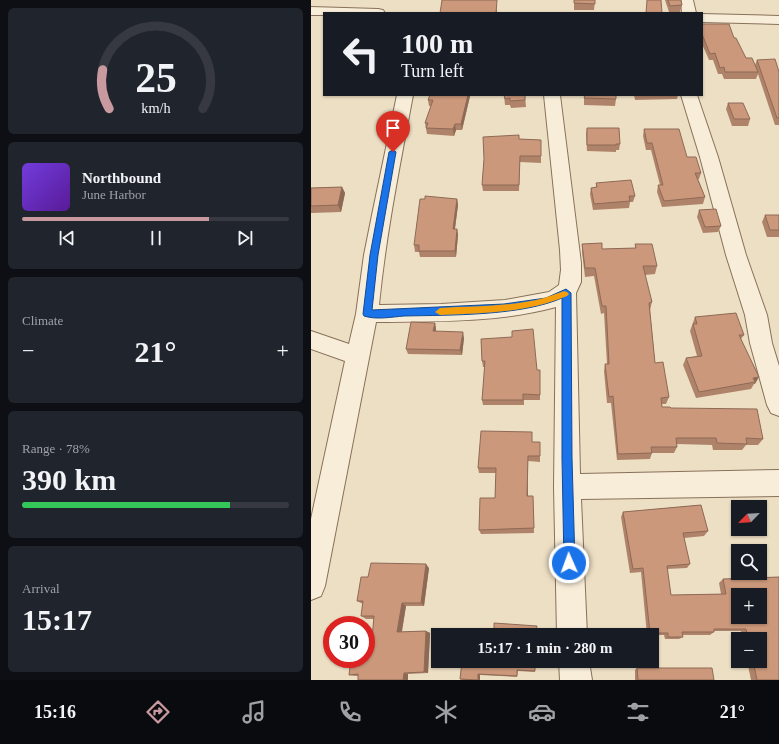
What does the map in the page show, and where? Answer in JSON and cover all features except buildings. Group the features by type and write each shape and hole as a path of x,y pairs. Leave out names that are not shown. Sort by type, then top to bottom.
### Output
{"street":[{"path":"687,0 689,12"},
{"path":"311,11 344,12"},
{"path":"703,18 779,20"},
{"path":"311,586 357,356 367,314 374,255 405,96"},
{"path":"552,96 571,265 571,278 569,288 566,293 567,487 573,628"},
{"path":"689,96 709,157 736,255 757,315 770,343 779,405"},
{"path":"367,314 504,308 547,301 566,293"},
{"path":"311,340 357,356"},
{"path":"567,487 779,483"},
{"path":"575,668 576,680"}],"slow traffic":[{"path":"440,312 504,308 547,301 564,294"}],"route":[{"path":"393,152 374,255 367,314 504,308 547,301 562,296 566,293 569,563"}]}
